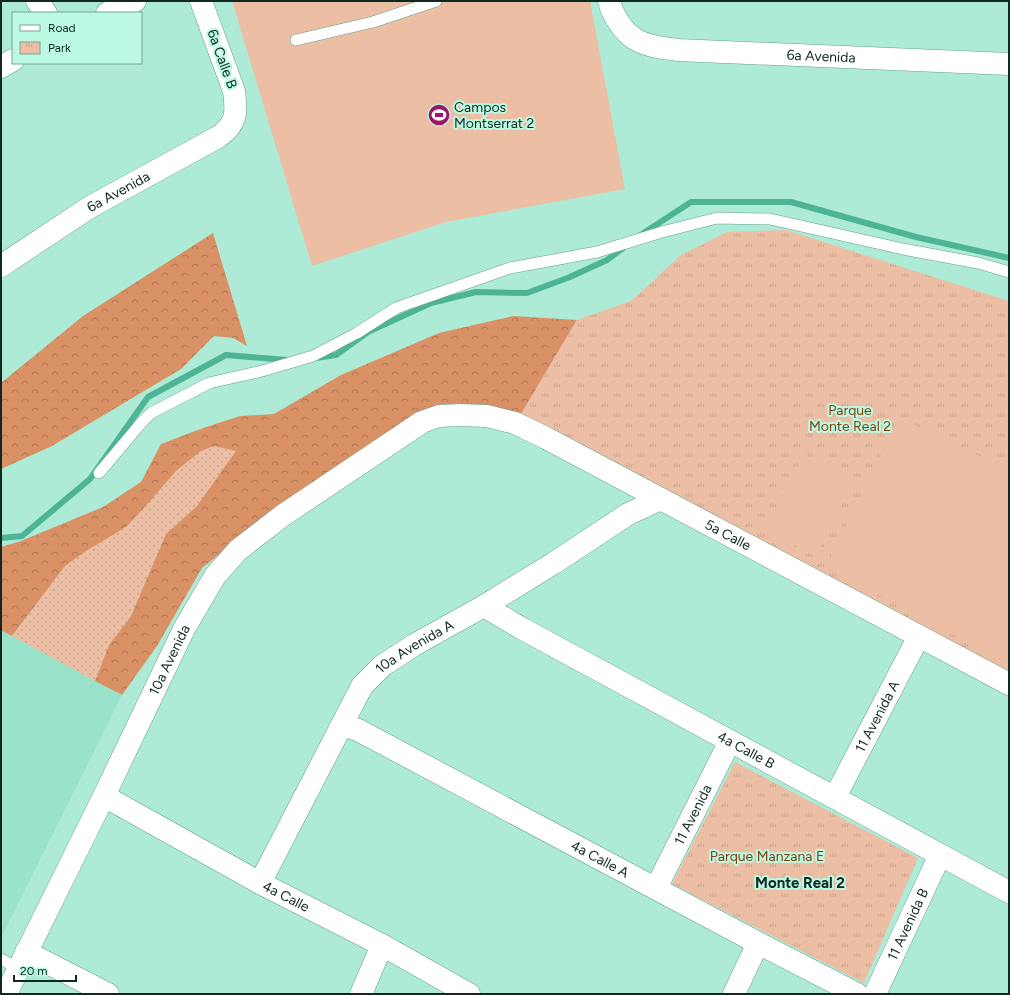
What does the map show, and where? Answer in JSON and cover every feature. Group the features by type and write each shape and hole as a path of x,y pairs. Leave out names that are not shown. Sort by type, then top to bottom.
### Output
{"street":[{"path":"36,1 45,12"},
{"path":"109,12 135,1"},
{"name":"6a Calle B","path":"201,1 234,92 236,105 234,118"},
{"name":"6a Avenida","path":"609,1 619,24 635,39 656,47 678,50 1009,64"},
{"path":"1,67 12,61"},
{"name":"6a Avenida","path":"1,266 90,208 218,137 228,130 234,118"},
{"name":"5a Calle","path":"439,416 460,414 487,416 515,423 546,438 1009,684"},
{"name":"10a Avenida","path":"6,994 15,960 104,796 184,629 215,576 238,550 282,516 422,422 439,416"},
{"name":"10a Avenida A","path":"260,883 362,686 382,666 414,645 484,606 554,563 628,514 661,499"},
{"name":"4a Calle B","path":"484,606 528,632 1009,892"},
{"name":"11 Avenida A","path":"834,797 919,636"},
{"name":"4a Calle A","path":"343,725 358,730 758,943 857,994"},
{"name":"11 Avenida","path":"656,888 730,741"},
{"name":"4a Calle","path":"104,796 260,883 382,945 469,994"},
{"name":"11 Avenida B","path":"875,994 940,855"},
{"path":"734,994 758,943"},
{"path":"361,994 382,945"},
{"path":"15,960 108,994"}],"lane":[{"path":"296,40 373,22 436,1"},
{"path":"99,473 150,414 209,383 262,371 313,356 357,333 396,308 510,268 597,252 662,232 717,218 770,219 903,249 978,263 1009,272"}],"shaded area":[{"path":"1,630 122,695 1,938"}],"green space":[{"name":"Campos Montserrat 2","path":"232,1 590,1 625,189 446,222 312,266"},
{"name":"Parque Monte Real 2","path":"786,230 1009,301 1009,681 517,421 577,320 631,301 681,255 727,232"},
{"path":"213,233 247,346 233,338 214,336 181,369 52,446 1,469 1,383 83,316"},
{"path":"513,316 577,320 517,421 415,421 259,522 202,568 157,646 122,695 95,681 109,645 131,616 166,534 197,506 236,451 214,446 201,451 176,471 126,527 86,551 65,566 12,636 1,630 1,547 21,541 103,507 141,482 161,444 240,416 274,414 341,375 439,333"},
{"path":"899,417 1009,471 1009,664 826,567"},
{"path":"214,446 237,451 197,506 166,534 131,616 109,645 95,681 12,636 65,566 152,499 176,471 201,451"},
{"path":"804,454 855,480 815,556 765,530"},
{"name":"Parque Manzana E","path":"735,762 918,858 864,983 672,884"}],"waterway":[{"path":"639,236 691,202 791,202 916,237 1009,258"},
{"path":"316,358 336,355 368,332 431,303 476,292 527,293 570,277 607,260 623,248"},
{"path":"1,538 22,536 90,479 148,397 226,355 287,360"}],"place":[{"name":"Campos Montserrat 2","path":"439,115"}],"district":[{"name":"Monte Real 2","path":"800,883"}]}
